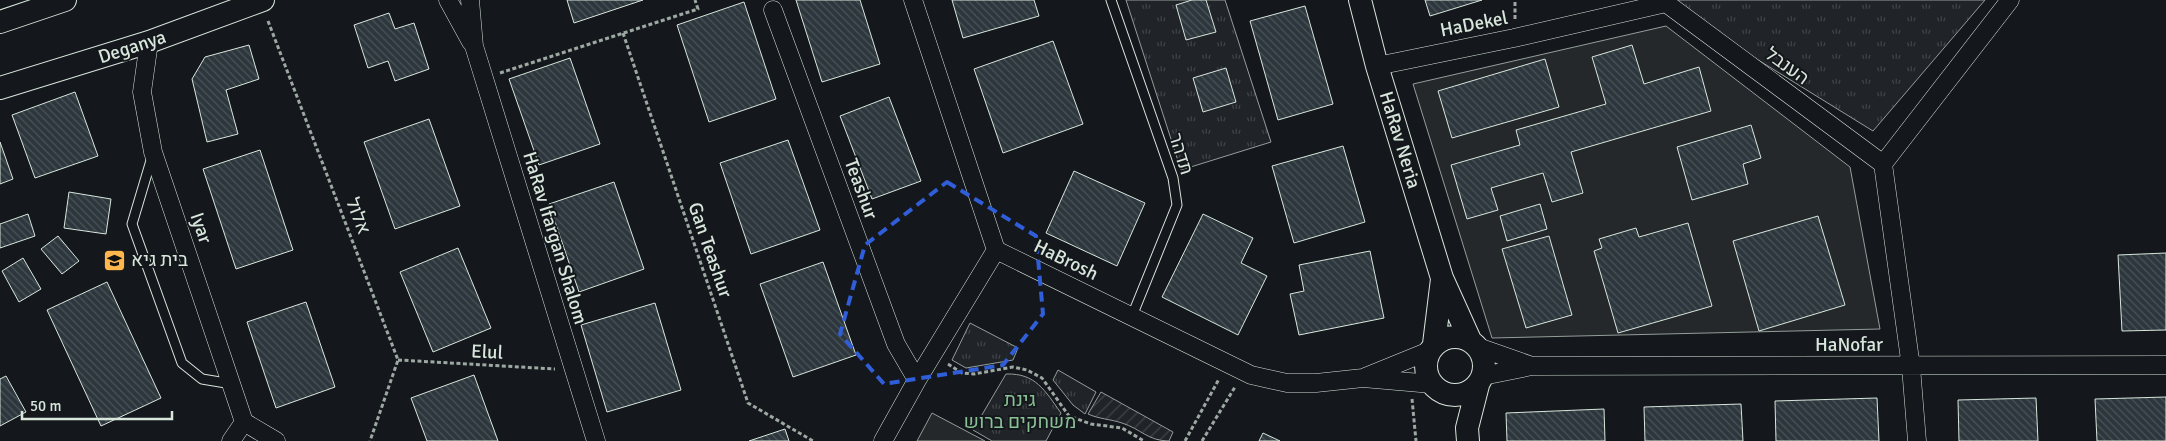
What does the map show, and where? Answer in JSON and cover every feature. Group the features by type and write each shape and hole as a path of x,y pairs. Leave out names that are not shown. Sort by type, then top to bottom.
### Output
{"street":[{"path":"0,22 33,5 65,0"},
{"name":"Deganya","path":"0,88 149,42 262,0"},
{"name":"HaRav Ifargan Shalom","path":"448,0 474,46"},
{"name":"HaRav Ifargan Shalom","path":"470,0 474,46 483,78 594,439"},
{"path":"883,441 917,380 996,250 913,0"},
{"name":"HaRav Neria","path":"1360,0 1377,66 1442,278 1474,343"},
{"path":"1917,441 1911,367 1883,164 2010,0"},
{"name":"HaDekel","path":"1377,66 1514,38 1667,2"},
{"name":"הענבל","path":"1667,2 1883,164"},
{"name":"Teashur","path":"773,10 896,344 917,380"},
{"name":"Iyar","path":"149,42 142,92 153,152 244,422"},
{"name":"HaBrosh","path":"996,250 1251,375 1288,383 1316,383 1363,378 1438,389"},
{"name":"HaRav Neria","path":"1432,348 1442,278"},
{"path":"1450,336 1461,336 1474,343 1483,356 1485,366 1467,435 1426,369 1432,348 1450,336"},
{"name":"HaNofar","path":"1474,343 1532,366"},
{"name":"HaBrosh","path":"1363,378 1432,348"},
{"name":"HaNofar","path":"1480,381 1532,366 1911,367 2166,365"},
{"path":"1438,389 1460,395 1470,392 1480,381"},
{"path":"231,441 244,422 276,441"}],"lane":[{"name":"תדהר","path":"1111,0 1173,178 1176,204 1132,316"},
{"path":"153,152 132,224 182,363 202,379 232,384"}],"path":[{"name":"אלול","path":"262,0 398,360"},
{"path":"483,78 698,9 695,0"},
{"name":"Gan Teashur","path":"623,33 748,403 813,441"},
{"path":"932,356 962,373 974,374 1013,367 1027,370 1042,378 1069,416 1091,424 1122,428 1144,441"},
{"path":"370,441 398,360"},
{"name":"Elul","path":"398,360 574,370"},
{"path":"1185,441 1228,363"}],"highlighted area":[{"path":"947,182 1036,236 1043,314 1003,365 884,384 840,334 865,245"}],"green space":[{"path":"1126,0 1225,0 1271,142 1181,170"},
{"path":"1669,0 1985,0 1873,131 1666,3"},
{"path":"970,323 1018,348 1013,360 966,368 952,360"},
{"path":"1058,370 1096,392 1085,414 1073,405 1053,380"},
{"name":"גינת משחקים ברוש","path":"1006,374 1016,374 1032,380 1039,385 1061,413 1046,441 992,441 973,430"},
{"path":"1101,392 1173,432 1169,441 1150,437 1129,425 1088,414"}],"shaded area":[{"path":"1666,26 1850,167 1880,329 1492,338 1413,84"},
{"path":"932,413 985,441 917,441"}],"building":[{"path":"567,0 643,0 574,23"},
{"path":"796,0 860,0 880,64 822,82"},
{"path":"952,0 1034,0 1039,16 963,38"},
{"path":"1192,0 1206,0 1216,32 1186,40 1176,5"},
{"path":"1425,0 1482,0 1430,16"},
{"path":"744,2 776,99 709,122 677,25"},
{"path":"1305,6 1333,104 1278,120 1250,21"},
{"path":"389,13 395,29 414,23 429,69 395,81 388,61 368,68 354,25"},
{"path":"1053,41 1083,124 1003,153 974,69"},
{"path":"249,45 259,79 226,90 238,134 207,142 192,79 205,57"},
{"path":"1632,45 1644,84 1699,67 1711,111 1571,152 1583,193 1552,202 1543,173 1491,188 1498,210 1467,219 1451,165 1520,145 1516,130 1606,104 1592,57"},
{"path":"570,58 600,144 539,165 509,79"},
{"path":"1545,59 1559,107 1452,138 1438,91"},
{"path":"1226,68 1236,102 1203,112 1193,78"},
{"path":"75,92 98,156 35,178 12,115"},
{"path":"889,97 921,181 872,199 840,116"},
{"path":"429,119 460,206 395,229 364,142"},
{"path":"1751,125 1761,158 1743,164 1748,184 1692,200 1677,147"},
{"path":"788,140 820,230 751,254 720,163"},
{"path":"0,142 13,179 0,184"},
{"path":"1343,146 1365,222 1294,243 1272,166"},
{"path":"260,150 293,250 236,269 203,169"},
{"path":"1074,171 1145,203 1117,266 1046,233"},
{"path":"614,182 644,269 579,292 549,204"},
{"path":"69,192 111,199 106,234 64,228"},
{"path":"1540,204 1547,229 1507,241 1500,216"},
{"path":"28,214 35,236 0,248 0,224"},
{"path":"1203,214 1253,238 1241,263 1267,276 1238,335 1162,297"},
{"path":"1818,216 1845,305 1759,331 1733,241"},
{"path":"1688,223 1712,306 1618,333 1594,251 1602,248 1599,239 1636,228 1639,237"},
{"path":"58,236 79,261 62,274 41,249"},
{"path":"1549,236 1572,315 1526,328 1502,249"},
{"path":"458,248 491,328 433,352 400,272"},
{"path":"1370,251 1384,318 1299,335 1290,294 1304,291 1299,265"},
{"path":"2166,253 2166,330 2122,331 2118,255"},
{"path":"23,258 41,289 19,302 2,271"},
{"path":"823,262 856,355 793,377 760,284"},
{"path":"107,282 161,398 101,426 47,310"},
{"path":"306,302 335,387 276,408 247,322"},
{"path":"655,303 681,390 607,412 581,325"},
{"path":"474,375 498,441 427,441 411,398"},
{"path":"6,376 26,412 0,426 0,379"},
{"path":"2166,397 2166,441 2097,441 2095,399"},
{"path":"1877,398 1879,441 1776,441 1775,401"},
{"path":"2036,398 2038,441 1959,441 1958,400"},
{"path":"1741,404 1743,441 1645,441 1644,407"},
{"path":"1604,409 1605,441 1507,441 1506,413"},
{"path":"785,429 789,441 749,441"},
{"path":"1263,433 1280,441 1259,441"}],"place":[{"name":"בית גיא","path":"115,260"}]}
